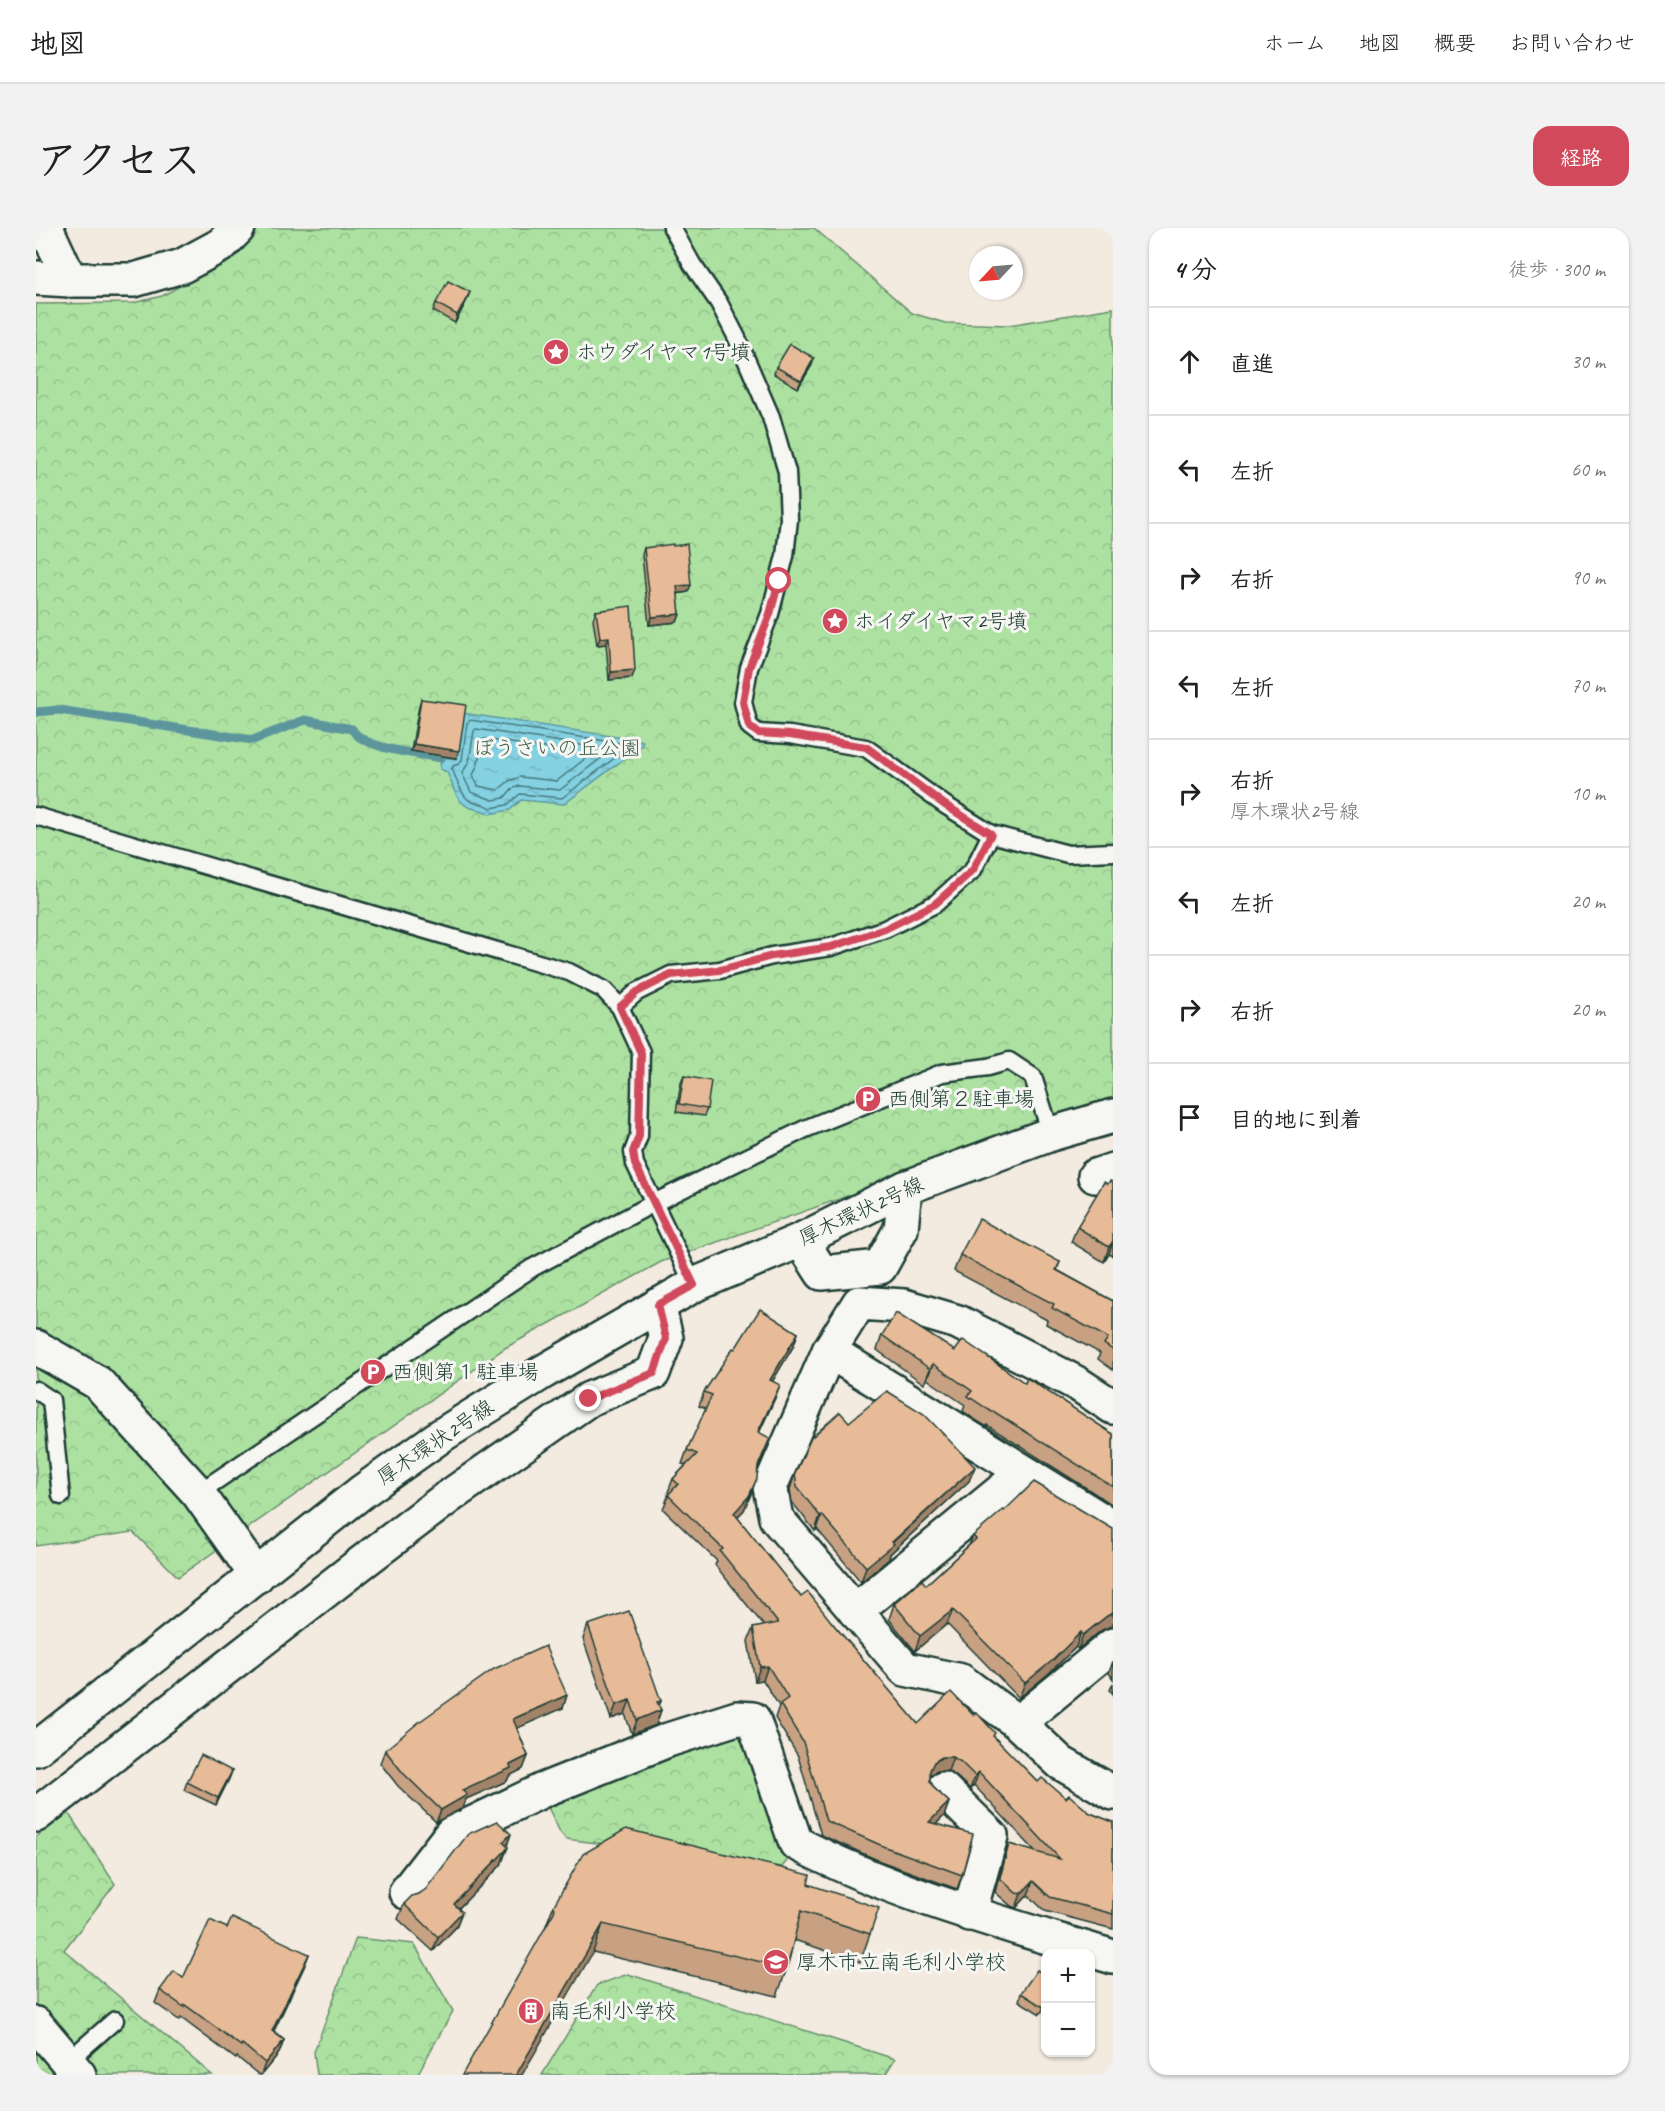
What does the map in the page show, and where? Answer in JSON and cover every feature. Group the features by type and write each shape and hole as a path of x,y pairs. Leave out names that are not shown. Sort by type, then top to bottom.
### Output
{"street":[{"path":"46,228 70,280"},
{"path":"36,278 134,280 182,266 221,244 238,228"},
{"name":"厚木環状2号線","path":"36,1749 363,1491 442,1435 543,1372 694,1285 801,1240 905,1188 1051,1134 1113,1116"},
{"path":"801,1240 822,1273 880,1267 901,1229 905,1188"},
{"path":"1113,1407 1078,1384 958,1322 904,1306 859,1303 829,1351 770,1487 776,1518 905,1669 961,1681 1018,1724 1061,1763 1113,1793"},
{"path":"36,1815 447,1498 589,1399 654,1373 666,1338 658,1305"},
{"path":"36,1347 98,1383 198,1493 257,1576"},
{"path":"829,1351 1113,1527"},
{"path":"855,1611 1023,1473"},
{"path":"1018,1724 1113,1645"},
{"path":"406,1892 451,1834 543,1790 668,1740 737,1718 753,1719 796,1843 833,1862 969,1914 1113,1957"},
{"path":"943,1789 991,1836 969,1914"},
{"path":"36,2024 73,2068"}],"lane":[{"path":"672,228 737,338 771,417 787,472 789,519 784,556 770,614 749,668 743,702 749,726 758,733 790,735 866,747 945,805 991,834 1068,854 1113,852"},
{"path":"36,816 569,972 604,990 620,1007 641,1053 639,1136 633,1152 635,1164 694,1285"},
{"path":"620,1007 637,992 671,975 720,970 772,956 831,947 885,929 943,898 973,870 991,834"},
{"path":"198,1493 532,1268 654,1203 805,1129 942,1073 1008,1061 1033,1077 1051,1134"},
{"path":"36,1390 51,1400 61,1496"},
{"path":"73,2068 115,2020"}],"green space":[{"name":"ぼうさいの丘公園","path":"258,228 814,228 912,313 945,323 1009,325 1113,308 1113,1102 661,1262 505,1348 178,1577 133,1532 36,1546 36,304 133,303 162,296 238,254"},
{"path":"738,1726 790,1857 782,1867 566,1839 560,1832 545,1801"},
{"path":"67,1811 115,1884 64,1950 212,2075 36,2075 36,1837"},
{"path":"356,1938 414,1944 453,2011 417,2075 317,2075 314,2052"},
{"path":"628,1974 895,2059 885,2075 542,2075 597,1985"}],"water":[{"path":"462,713 643,741 640,747 564,804 521,800 510,810 489,814 466,806 456,793 447,772 440,769 441,757 456,759"}],"building":[{"path":"448,281 470,292 457,315 436,303"},
{"path":"790,344 814,358 801,381 776,367"},
{"path":"673,544 673,546 687,544 691,585 677,586 680,614 652,617 644,548"},
{"path":"631,606 635,670 611,672 609,637 600,638 596,611"},
{"path":"421,699 466,705 459,751 414,744"},
{"path":"684,1076 711,1081 707,1109 679,1104"},
{"path":"1110,1181 1113,1182 1113,1241 1109,1247 1077,1227 1104,1182 1108,1184"},
{"path":"979,1219 1060,1262 1056,1270 1113,1301 1113,1350 1104,1344 1108,1338 1052,1308 1054,1304 960,1255"},
{"path":"760,1309 798,1333 770,1380 780,1385 758,1432 770,1438 749,1496 734,1513 801,1597 808,1592 918,1724 951,1692 974,1716 977,1713 995,1733 993,1736 1038,1782 1042,1778 1066,1798 1069,1795 1090,1813 1113,1822 1113,1914 1050,1897 1033,1881 1021,1894 1016,1893 1000,1878 1009,1844 1060,1859 979,1772 975,1776 953,1757 942,1757 934,1762 930,1770 930,1781 949,1802 929,1822 973,1834 962,1875 885,1847 826,1821 803,1742 780,1704 788,1698 768,1666 760,1667 753,1628 778,1623 720,1551 723,1549 668,1495 678,1484 673,1479 697,1454 687,1450 712,1395 704,1392"},
{"path":"896,1313 955,1351 963,1340 1025,1383 1027,1378 1113,1434 1113,1487 992,1412 968,1396 972,1391 933,1364 930,1369 882,1335"},
{"path":"887,1391 924,1414 975,1467 892,1542 894,1544 866,1567 797,1487 795,1474 811,1438 840,1412 849,1422"},
{"path":"1034,1482 1113,1529 1113,1613 1083,1635 1081,1632 1053,1660 1025,1683 953,1610 920,1636 894,1604 922,1580 926,1585 976,1539 973,1536 1004,1511"},
{"path":"629,1611 661,1701 657,1702 661,1710 637,1720 630,1700 616,1705 588,1625"},
{"path":"545,1646 567,1695 513,1719 528,1756 510,1765 511,1768 462,1790 467,1795 441,1810 403,1773 385,1750 419,1722 494,1669"},
{"path":"201,1755 232,1771 218,1798 187,1782"},
{"path":"497,1821 511,1834 503,1842 508,1847 454,1904 462,1912 438,1937 404,1904 412,1896 426,1889 468,1834"},
{"path":"626,1829 810,1875 808,1884 879,1908 870,1934 801,1911 787,1968 603,1924 516,2075 462,2075 554,1912 553,1907 583,1854"},
{"path":"232,1918 309,1954 272,2031 284,2040 265,2063 242,2044 241,2046 185,2005 184,2007 160,1990 174,1971 183,1978 210,1920 227,1928"},
{"path":"1037,1970 1041,1972 1041,2006 1021,1993"}],"waterway":[{"path":"36,712 59,710 253,740 305,720 352,729 358,736 379,746 441,758"}],"place":[{"name":"ホウダイヤマ1号墳","path":"556,352"},
{"name":"ホイダイヤマ2号墳","path":"835,621"},
{"name":"西側第２駐車場","path":"868,1099"},
{"name":"西側第１駐車場","path":"373,1372"},
{"name":"厚木市立南毛利小学校","path":"776,1962"},
{"name":"南毛利小学校","path":"531,2011"}],"route":[{"path":"589,1399 654,1373 666,1338 658,1305 694,1285 635,1164 633,1152 639,1136 641,1053 620,1007 637,992 671,975 720,970 772,956 831,947 885,929 935,904 973,870 991,834 945,805 866,747 790,735 758,733 749,726 743,702 749,668 770,614 779,581"}]}
